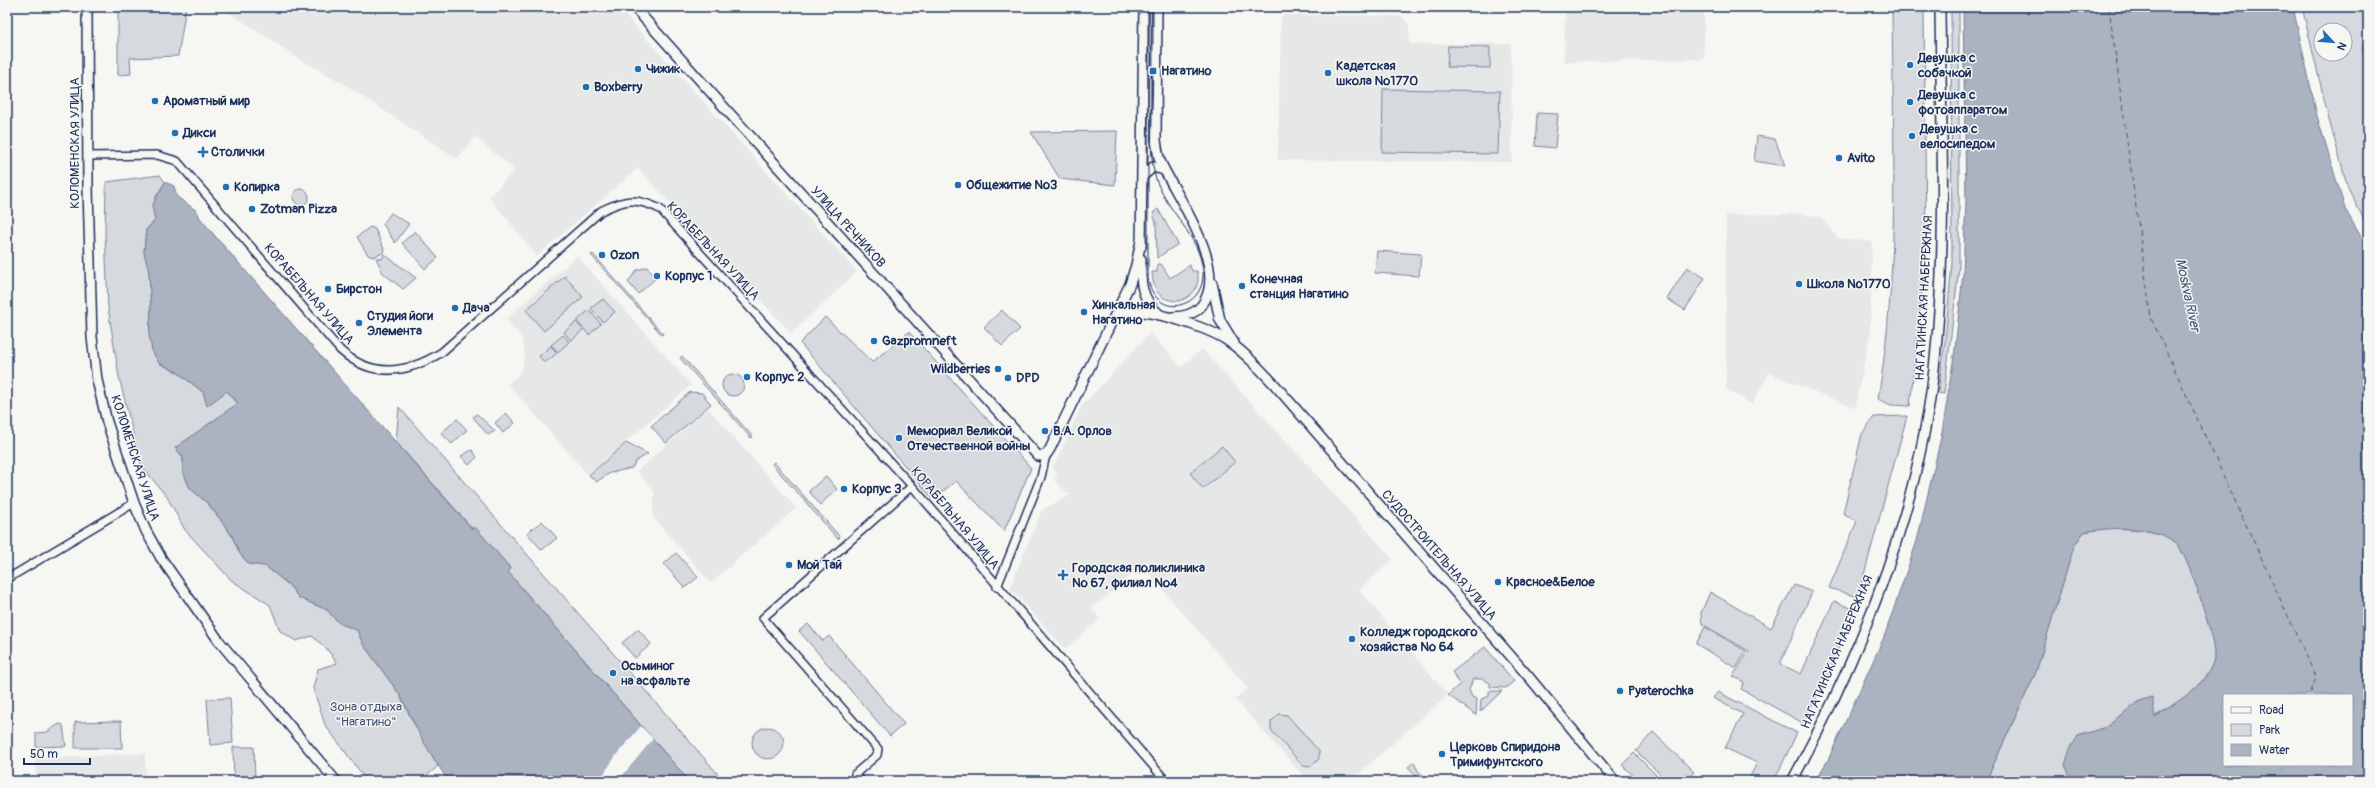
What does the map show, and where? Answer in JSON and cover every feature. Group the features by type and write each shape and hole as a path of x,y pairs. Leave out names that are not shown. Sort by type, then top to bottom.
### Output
{"street":[{"name":"КОЛОМЕНСКАЯ УЛИЦА","path":"87,7 88,156 92,337 97,380 107,422 134,503 146,531 161,558 208,626 336,781"},
{"name":"УЛИЦА РЕЧНИКОВ","path":"634,7 1034,453 1038,456 1046,455"},
{"path":"1144,7 1141,241 1142,289 1152,308 1165,316 1216,335 1239,349"},
{"path":"1157,7 1156,140 1159,158 1195,226 1206,255 1220,320 1239,349"},
{"name":"НАГАТИНСКАЯ НАБЕРЕЖНАЯ","path":"1792,781 1836,694 1871,613 1902,519 1924,432 1936,348 1942,246 1940,7"},
{"name":"КОРАБЕЛЬНАЯ УЛИЦА","path":"88,156 157,154 177,161 340,350 357,362 383,370 411,368 442,352 601,211 618,202 633,200 647,203 660,209 912,486 997,587 1166,781"},
{"path":"1143,176 1152,168 1164,170"},
{"path":"997,587 1041,477 1046,455 1130,284 1141,241"},
{"path":"1110,322 1120,314 1131,312 1182,317 1191,314 1200,307 1206,299 1211,278"},
{"name":"СУДОСТРОИТЕЛЬНАЯ УЛИЦА","path":"1239,349 1280,390 1529,677 1615,781"},
{"path":"861,781 855,774 876,755 878,750 763,618 912,486"},
{"path":"7,579 134,503"}],"shaded area":[{"path":"221,7 618,7 857,272 791,333 638,168 537,256 489,197 515,170 475,137 457,159 341,82 298,58"},
{"path":"1565,7 1704,7 1704,59 1564,62"},
{"path":"1281,15 1401,16 1409,24 1409,44 1511,44 1512,162 1278,160"},
{"name":"Школа №1770","path":"1801,214 1820,217 1838,238 1872,242 1870,334 1855,408 1769,373 1752,404 1726,389 1726,215"},
{"path":"577,256 691,385 588,475 508,384 519,374 523,365 525,353 522,338 506,319"},
{"path":"1150,333 1181,367 1202,349 1393,559 1359,590 1448,695 1350,781 1308,781 1235,699 1248,688 1142,566 1091,609 1100,619 1065,649 1010,588 1042,510 1070,495 1054,480 1058,475 1053,468 1081,407"},
{"path":"708,408 796,508 711,583 653,517 654,491 637,471"},
{"path":"145,753 146,781 36,781 35,759"}],"green space":[{"path":"118,7 186,7 178,56 130,58 131,74 118,75"},
{"path":"1892,7 1924,7 1926,252 1910,406 1891,405 1878,399 1890,301 1894,203"},
{"path":"1951,7 1959,7 1959,267 1944,394 1938,393 1945,342 1952,263"},
{"path":"2302,7 2364,7 2368,33 2362,49 2368,67 2368,228 2348,188 2329,120 2315,62 2353,62 2353,22 2313,22 2313,53"},
{"path":"1448,46 1490,47 1490,68 1447,67"},
{"path":"1383,89 1500,91 1498,154 1382,152"},
{"path":"1537,113 1558,114 1555,148 1535,146"},
{"path":"1117,131 1115,185 1060,179 1031,132"},
{"path":"1757,136 1775,139 1785,166 1754,161"},
{"name":"Зона отдыха \"Нагатино\"","path":"160,175 165,182 155,198 155,220 146,230 144,252 149,272 151,312 149,335 159,363 177,372 203,392 227,391 238,404 175,448 183,457 183,472 190,488 207,503 220,519 232,536 240,554 249,564 265,566 289,585 299,598 327,610 339,623 357,630 363,644 400,695 438,766 421,781 367,781 325,725 313,688 318,669 337,663 327,649 312,636 296,641 280,631 270,605 231,580 185,530 167,497 141,465 119,377 108,308 105,233 106,182"},
{"path":"298,189 304,189 309,194 307,203 304,205 298,205 293,200 293,194"},
{"path":"1158,209 1178,244 1157,258 1156,223 1153,213"},
{"path":"391,213 409,224 395,243 383,224"},
{"path":"370,227 375,229 384,249 383,253 373,257 368,255 357,237"},
{"path":"415,231 438,258 425,269 402,243"},
{"path":"1377,251 1421,254 1419,276 1375,273"},
{"path":"384,254 416,278 403,289 383,273 376,258 382,259"},
{"path":"593,254 663,334 662,335 591,255"},
{"path":"1157,264 1161,264 1170,278 1190,265 1192,271 1197,271 1198,276 1195,290 1188,297 1179,301 1162,297 1158,293 1154,284 1152,272 1157,272"},
{"path":"647,267 656,278 638,294 628,282 637,270"},
{"path":"1687,267 1705,278 1685,310 1667,299"},
{"path":"565,276 583,297 544,331 526,310"},
{"path":"603,299 615,312 603,322 591,308"},
{"path":"589,310 601,324 589,335 577,321"},
{"path":"1002,310 1020,329 1002,346 984,327"},
{"path":"825,317 872,362 909,332 1031,468 1004,531 956,481 933,499 800,343"},
{"path":"576,322 583,330 571,341 564,332"},
{"path":"563,335 569,342 558,352 551,345"},
{"path":"551,346 557,353 545,363 539,356"},
{"path":"682,356 753,437 751,438 680,358"},
{"path":"733,374 741,377 744,385 741,393 733,396 725,393 722,385 725,377"},
{"path":"690,392 702,393 711,404 666,443 651,426"},
{"path":"399,407 724,781 689,781 508,572 511,569 475,527 473,529 396,442"},
{"path":"506,413 515,423 503,433 495,423"},
{"path":"477,414 495,431 488,435 473,417"},
{"path":"1907,416 1858,597 1829,588 1857,521 1843,513 1862,434 1874,417"},
{"path":"457,419 467,430 452,444 441,433"},
{"path":"626,443 648,454 636,461 632,468 610,473 596,482 589,475"},
{"path":"1222,446 1235,462 1203,489 1190,473"},
{"path":"472,450 477,457 469,465 461,456"},
{"path":"774,462 840,537 838,539 772,464"},
{"path":"826,476 837,489 820,505 809,491"},
{"path":"542,521 557,538 542,550 527,533"},
{"path":"2108,528 2134,529 2153,532 2161,534 2176,542 2181,549 2194,579 2207,618 2214,650 2214,659 2210,669 2198,686 2190,693 2154,717 2151,697 2140,701 2103,728 2078,736 2066,765 2072,781 1986,781 2036,672 2074,546 2084,532"},
{"path":"676,553 698,577 685,588 664,564"},
{"path":"1794,585 1812,592 1780,664 1801,674 1834,601 1853,609 1832,667 1803,723 1741,689 1744,682 1733,676 1749,651 1702,624 1701,613 1710,592 1771,628"},
{"path":"808,624 823,641 829,636 904,724 890,736 799,631"},
{"path":"1705,627 1746,651 1736,668 1696,644"},
{"path":"638,629 651,644 635,658 622,643"},
{"path":"1485,647 1514,681 1506,688 1490,687 1490,683 1483,679 1473,679 1469,690 1472,697 1477,699 1476,715 1448,695 1460,684 1452,672"},
{"path":"1489,691 1502,691 1480,712 1481,699 1489,696"},
{"path":"1718,692 1797,733 1774,781 1748,781 1757,763 1725,748 1743,714 1713,698"},
{"path":"230,698 233,743 210,745 207,699"},
{"path":"1279,714 1287,715 1319,751 1319,759 1310,767 1303,766 1271,730 1271,722"},
{"path":"121,721 122,748 75,748 75,722"},
{"path":"59,724 63,725 66,746 36,747 36,733 47,732"},
{"path":"765,727 771,727 780,731 784,743 780,755 771,759 765,759 756,755 752,746 752,740 756,731"},
{"path":"1653,732 1694,772 1685,781 1667,781 1636,751"},
{"path":"233,747 254,747 255,781 234,781"},
{"path":"1634,753 1662,781 1639,781 1622,765"},
{"path":"1414,762 1418,771 1430,781 1421,781 1408,767"}],"water":[{"name":"Moskva River","path":"1963,7 2293,7 2317,116 2345,209 2368,249 2368,781 2072,781 2065,765 2070,749 2078,736 2103,728 2140,701 2152,697 2155,717 2198,685 2211,668 2214,659 2211,636 2200,598 2187,562 2175,542 2165,536 2143,530 2119,528 2084,532 2074,546 2036,672 1986,781 1815,781 1828,760 1884,637 1917,541 1942,433 1955,349 1963,274 1966,200"},
{"path":"165,182 174,186 177,197 197,211 200,218 215,236 472,529 475,527 511,569 508,572 689,781 448,781 423,741 400,695 363,644 357,630 339,623 327,610 299,598 289,585 265,566 249,564 240,554 232,536 220,519 207,503 190,488 183,472 183,457 175,448 238,403 227,391 207,406 203,392 177,372 159,363 152,351 149,335 151,312 149,272 144,252 146,230 155,220 152,206"}],"pier":[{"path":"641,726 653,739 618,781 599,781 617,754"}],"ferry route":[{"path":"2109,7 2151,318 2316,677 2310,694"},
{"path":"2280,781 2285,766"}],"tram line":[{"path":"1148,7 1148,278 1149,284 1155,296 1164,303 1176,306 1193,299 1201,286 1203,270 1196,246 1162,193 1154,174 1151,139 1153,7"}],"place":[{"name":"Девушка с собачкой","path":"1910,65"},
{"name":"Чижик","path":"638,69"},
{"name":"Нагатино","path":"1153,71"},
{"name":"Кадетская школа №1770","path":"1328,73"},
{"name":"Boxberry","path":"586,87"},
{"name":"Ароматный мир","path":"155,101"},
{"name":"Девушка с фотоаппаратом","path":"1910,102"},
{"name":"Дикси","path":"175,133"},
{"name":"Девушка с велосипедом","path":"1912,136"},
{"name":"Столички","path":"203,152"},
{"name":"Avito","path":"1839,158"},
{"name":"Общежитие №3","path":"958,185"},
{"name":"Копирка","path":"226,187"},
{"name":"Zotman Pizza","path":"252,209"},
{"name":"Ozon","path":"602,255"},
{"name":"Корпус 1","path":"657,276"},
{"name":"Школа №1770","path":"1799,284"},
{"name":"Конечная станция Нагатино","path":"1242,286"},
{"name":"Бирстон","path":"328,289"},
{"name":"Дача","path":"455,308"},
{"name":"Хинкальная Нагатино","path":"1084,312"},
{"name":"Студия йоги Элемента","path":"359,323"},
{"name":"Gazpromneft","path":"874,341"},
{"name":"Wildberries","path":"998,369"},
{"name":"Корпус 2","path":"747,377"},
{"name":"DPD","path":"1008,378"},
{"name":"В.А. Орлов","path":"1045,431"},
{"name":"Мемориал Великой Отечественной войны","path":"899,438"},
{"name":"Корпус 3","path":"844,489"},
{"name":"Мой Тай","path":"789,565"},
{"name":"Городская поликлиника № 67, филиал №4","path":"1063,575"},
{"name":"Красное&Белое","path":"1498,582"},
{"name":"Колледж городского хозяйства № 64","path":"1352,639"},
{"name":"Осьминог на асфальте","path":"613,673"},
{"name":"Pyaterochka","path":"1620,691"},
{"name":"Церковь Спиридона Тримифунтского","path":"1442,754"}]}
